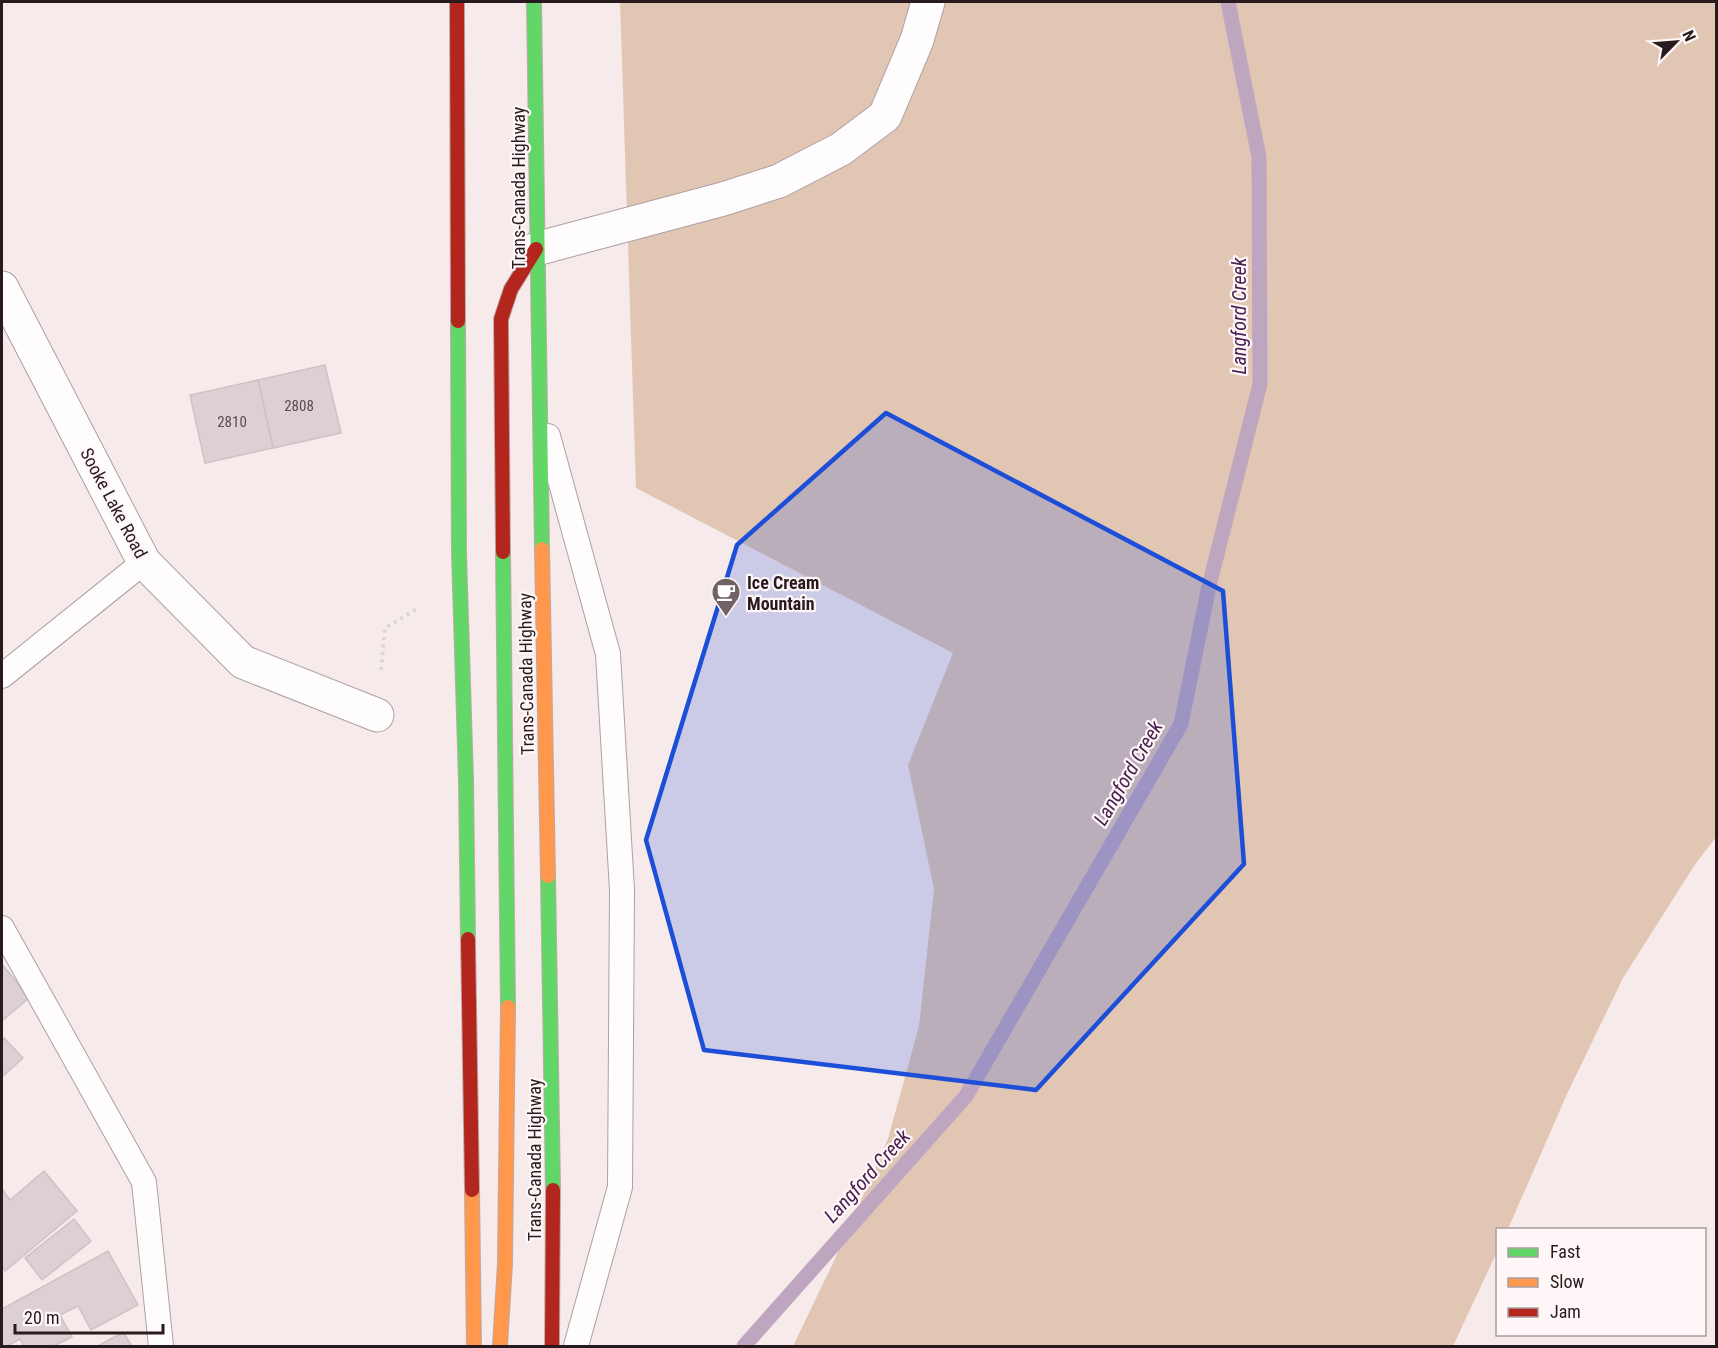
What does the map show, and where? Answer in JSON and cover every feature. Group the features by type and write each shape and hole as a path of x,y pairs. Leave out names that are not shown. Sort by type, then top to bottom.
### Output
{"highway":[{"path":"457,2 459,554 466,780 474,1347"},
{"name":"Trans-Canada Highway","path":"534,2 536,249 553,1140 552,1347"},
{"path":"500,1347 505,1263 508,987 501,319 511,289 536,249"}],"street":[{"path":"536,249 723,199 779,181 841,149 885,116 918,40 927,2"},
{"name":"Sooke Lake Road","path":"2,288 144,562 243,662 377,715"}],"lane":[{"path":"539,402 608,654 622,890 620,1187 576,1347"},
{"path":"2,676 144,562"},
{"path":"2,928 144,1182 161,1347"}],"path":[{"path":"377,715 385,628 426,603 459,554"}],"highlighted area":[{"path":"886,413 1223,591 1244,864 1036,1090 704,1050 646,840 737,545"}],"shaded area":[{"path":"620,2 1716,2 1716,837 1694,866 1623,978 1567,1094 1508,1228 1496,1228 1496,1254 1453,1346 793,1346 834,1261 888,1139 919,1026 934,889 908,765 953,653 636,488"}],"building":[{"path":"325,365 341,433 273,448 258,380"},
{"path":"258,380 273,448 205,463 190,395"},
{"path":"2,964 29,998 2,1021"},
{"path":"4,1038 23,1058 2,1077 2,1041"},
{"path":"44,1171 77,1211 5,1271 2,1266 2,1189 10,1200"},
{"path":"74,1219 91,1241 42,1280 25,1258"},
{"path":"108,1251 138,1305 91,1330 78,1306 60,1315 72,1337 54,1346 24,1346 20,1339 7,1346 2,1346 2,1309"},
{"path":"123,1332 132,1346 98,1346"}],"waterway":[{"name":"Langford Creek","path":"744,1346 966,1096 1181,724 1209,586 1260,384 1259,157 1228,2"}],"traffic: fast":[{"path":"534,2 542,549"},
{"path":"458,321 459,554 468,939"},
{"path":"503,552 508,1007"},
{"path":"548,876 553,1190"}],"traffic: slow":[{"path":"542,549 548,876"},
{"path":"500,1346 505,1263 508,1007"},
{"path":"472,1190 474,1346"}],"traffic: jam":[{"path":"457,2 458,321"},
{"path":"503,552 501,319 511,289 536,249"},
{"path":"468,939 472,1190"},
{"path":"552,1346 553,1190"}],"place":[{"name":"Ice Cream Mountain","path":"726,618"}]}
